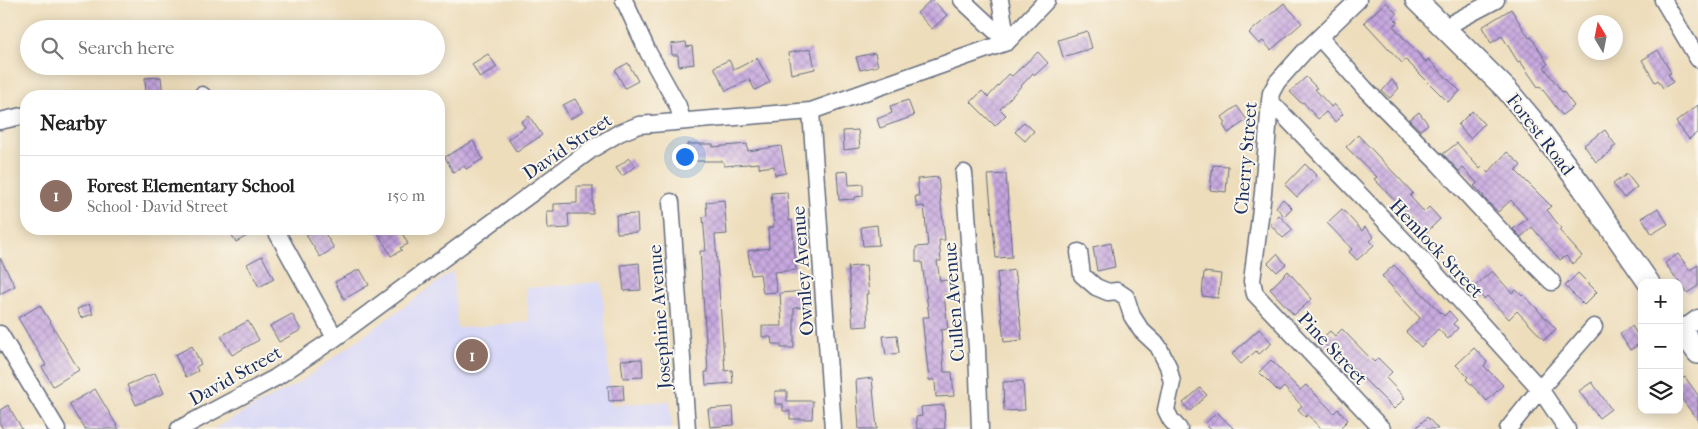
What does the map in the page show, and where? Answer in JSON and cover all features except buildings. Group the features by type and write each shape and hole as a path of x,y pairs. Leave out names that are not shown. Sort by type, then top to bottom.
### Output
{"main road":[{"name":"Forest Road","path":"1416,0 1507,90 1532,120 1583,188 1646,279"},
{"path":"1686,325 1698,353"}],"street":[{"path":"624,0 648,52 678,106 682,120"},
{"path":"962,0 1007,42"},
{"path":"1000,0 1007,42"},
{"name":"David Street","path":"179,429 275,378 336,338 592,149 619,133 639,125 682,120 811,111 1007,42 1047,0"},
{"name":"Cherry Street","path":"1255,294 1252,281 1263,193 1271,94 1277,82 1304,52 1358,0"},
{"path":"1445,27 1496,0"},
{"path":"1663,0 1698,59"},
{"path":"1320,38 1365,89 1440,164 1502,232 1552,282"},
{"name":"Hemlock Street","path":"1270,100 1436,274 1540,389 1567,429"},
{"name":"Ownley Avenue","path":"811,111 833,429"},
{"path":"0,121 20,116"},
{"name":"Cullen Avenue","path":"964,173 977,349 980,429"},
{"name":"Josephine Avenue","path":"671,202 687,429"},
{"path":"278,235 336,338"},
{"path":"1079,252 1082,275 1096,287 1108,292 1117,291 1126,297 1132,316 1141,330 1158,346 1168,366 1172,382 1166,410 1175,425"},
{"name":"Pine Street","path":"1255,294 1382,429"},
{"path":"1508,429 1594,327"},
{"path":"0,334 57,429"}],"shaded area":[{"path":"453,271 457,328 529,322 526,288 602,282 611,405 670,401 672,429 213,429 300,382"}],"place":[{"name":"Forest Elementary School","path":"472,355"}]}
